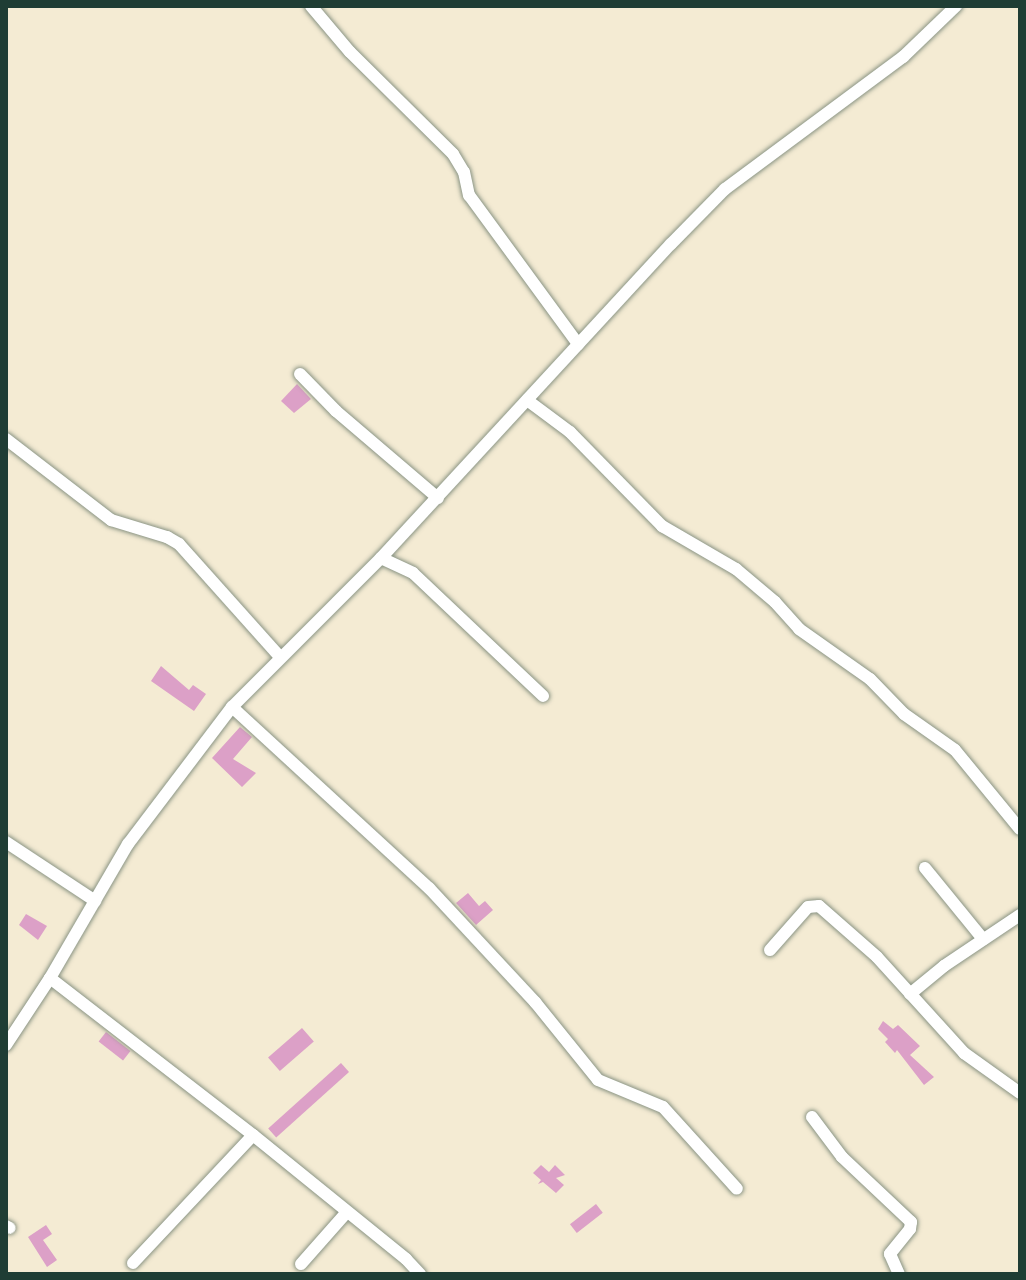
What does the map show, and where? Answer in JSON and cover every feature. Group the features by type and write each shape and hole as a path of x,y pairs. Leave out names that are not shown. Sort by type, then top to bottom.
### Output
{"street":[{"path":"311,6 350,52 453,154 464,172 469,195 578,344"},
{"path":"6,1045 50,978 136,832 232,707 381,558 725,189 903,57 956,6"},
{"path":"300,374 336,411 438,498"},
{"path":"527,400 570,432 662,526 736,569 775,602 799,629 870,679 904,714 955,750 1020,829"},
{"path":"6,439 60,478 82,501 111,520 179,544 280,657"},
{"path":"381,558 413,573 543,696"},
{"path":"232,707 429,888 535,1002 598,1080 663,1107 737,1189"},
{"path":"6,842 95,901"},
{"path":"925,868 983,939"},
{"path":"770,950 808,907 819,906 877,957 964,1053 1020,1093"},
{"path":"910,994 1020,915"},
{"path":"50,978 253,1135 420,1274"},
{"path":"6,1023 26,1013"},
{"path":"812,1117 842,1157 911,1222 910,1229 890,1254 899,1274"},
{"path":"133,1263 253,1135"},
{"path":"301,1264 347,1212"}],"building":[{"path":"297,384 311,399 294,413 281,401"},
{"path":"161,666 189,690 193,685 206,694 194,711 151,681"},
{"path":"240,727 252,737 233,759 256,773 242,787 212,758"},
{"path":"468,893 479,906 485,901 493,910 476,925 456,903"},
{"path":"26,914 47,926 38,940 19,925"},
{"path":"883,1021 893,1029 898,1025 920,1046 910,1055 934,1077 924,1085 897,1050 895,1053 885,1042 888,1039 878,1029"},
{"path":"302,1028 314,1042 280,1071 268,1058"},
{"path":"106,1032 130,1051 123,1061 99,1041"},
{"path":"341,1063 349,1072 276,1137 268,1129"},
{"path":"541,1165 549,1172 555,1165 565,1175 556,1178 564,1185 556,1193 543,1182 538,1184 541,1180 533,1173"},
{"path":"596,1204 603,1213 577,1233 570,1224"},
{"path":"46,1225 52,1234 43,1240 57,1260 47,1267 28,1237"}]}
